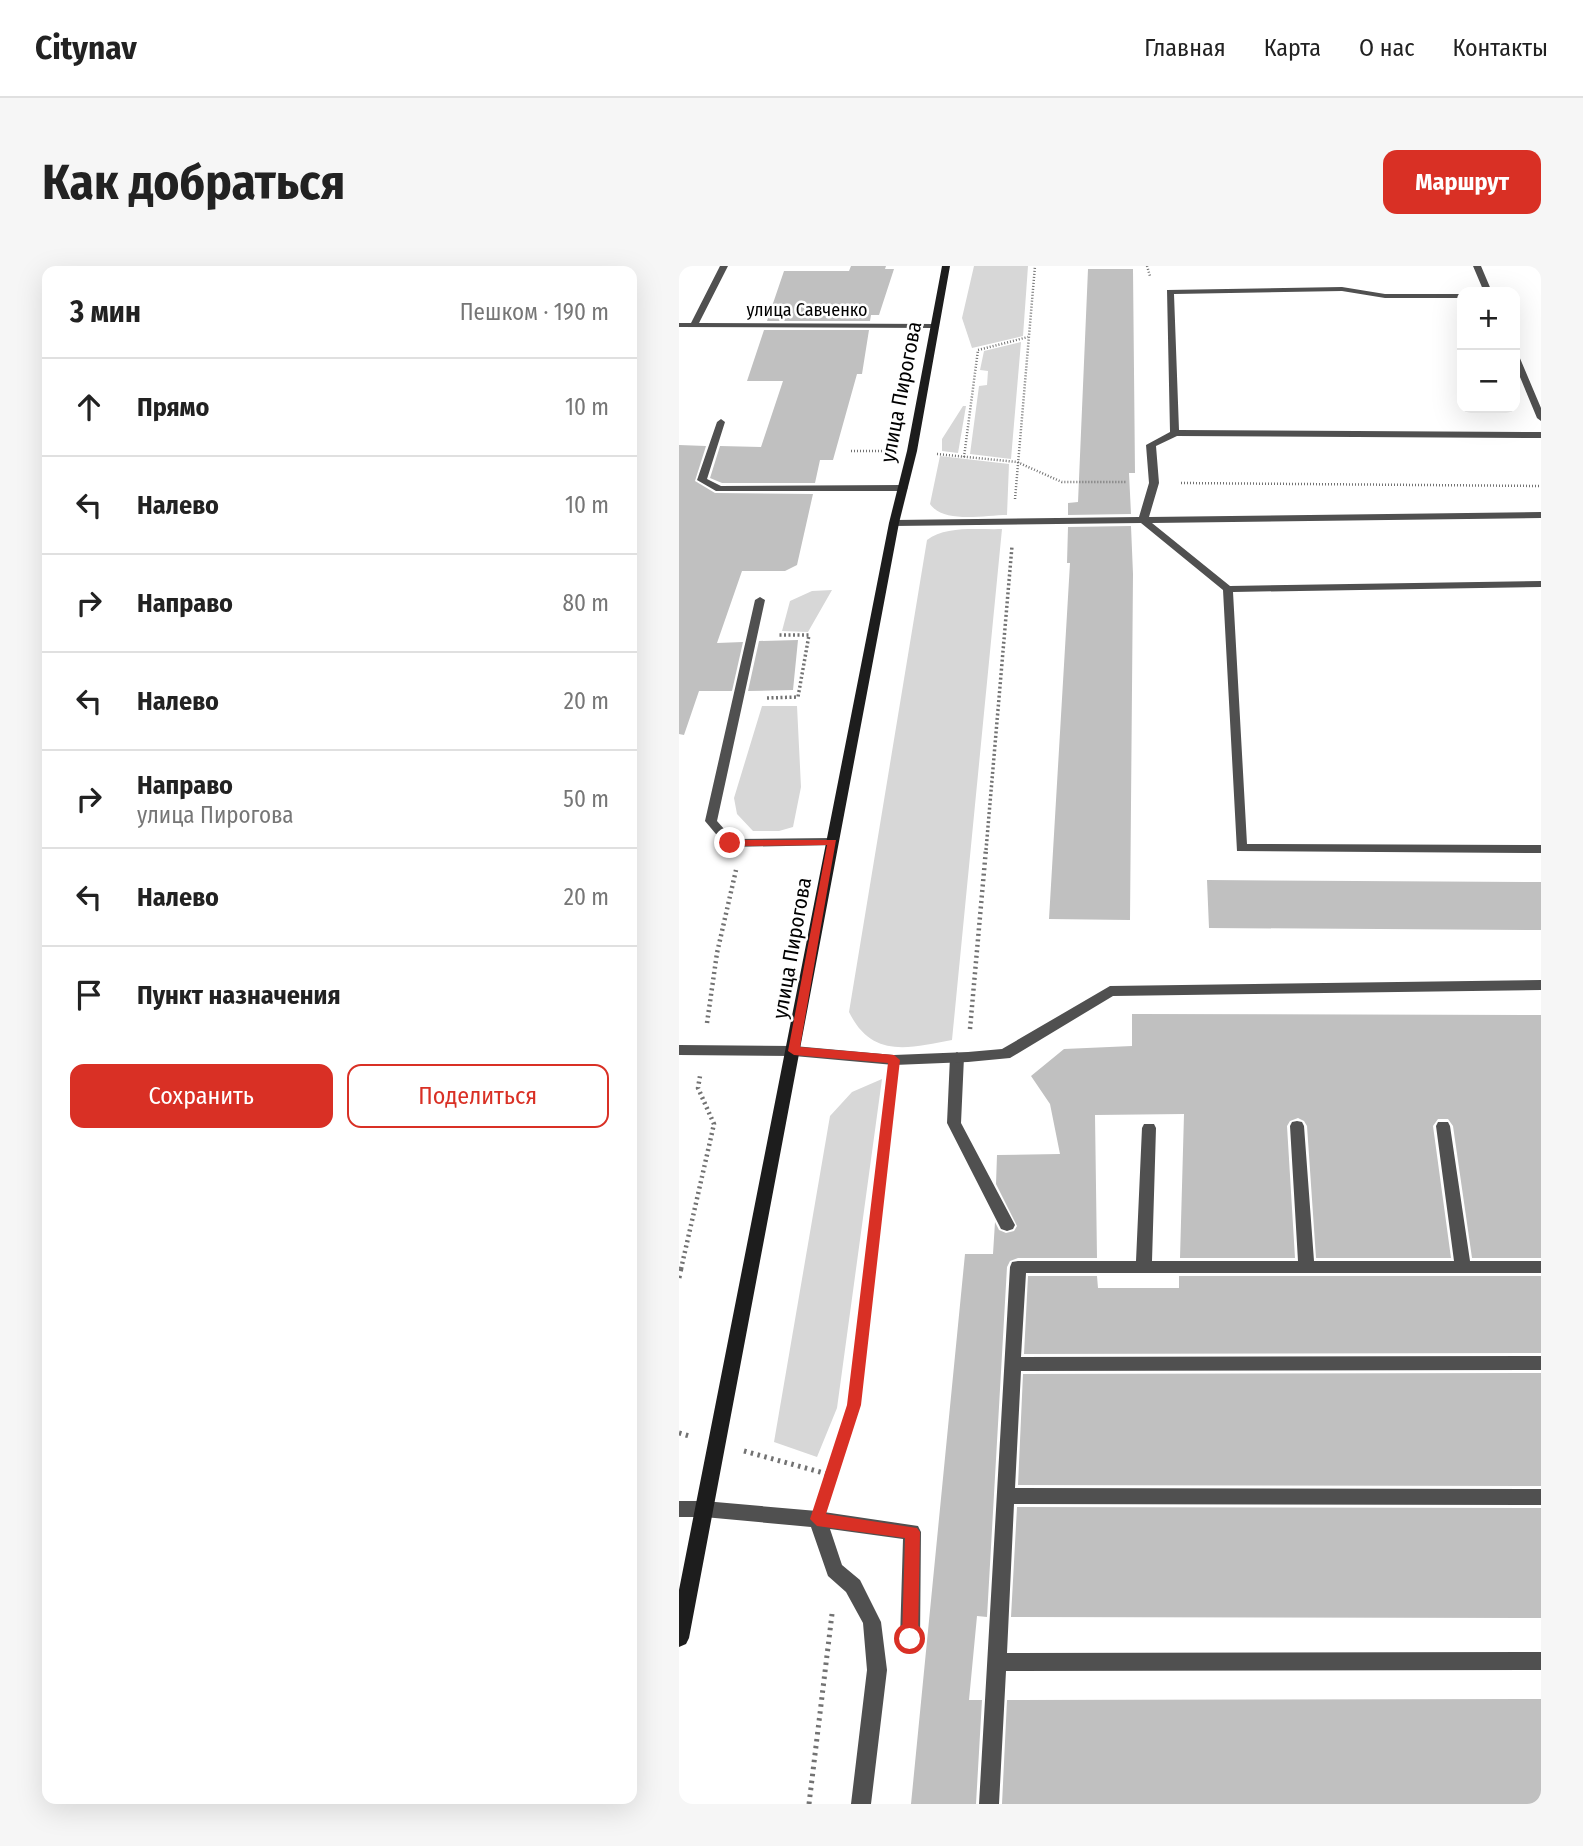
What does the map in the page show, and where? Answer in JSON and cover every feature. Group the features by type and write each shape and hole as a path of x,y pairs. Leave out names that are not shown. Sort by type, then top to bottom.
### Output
{"main road":[{"name":"улица Пирогова","path":"679,1638 946,266"}],"street":[{"path":"694,325 724,266"},
{"path":"1477,266 1486,287"},
{"path":"1175,433 1170,292 1342,289 1385,296 1457,296"},
{"name":"улица Савченко","path":"679,325 935,326"},
{"path":"1520,368 1541,418"},
{"path":"721,422 702,480 719,489 902,488"},
{"path":"1143,520 1154,483 1151,445 1175,433 1541,435"},
{"path":"894,523 1541,515"},
{"path":"1143,520 1228,589 1541,584"},
{"path":"1228,589 1241,848 1541,849"},
{"path":"760,600 711,821 730,843 832,842"},
{"path":"679,1049 794,1051 894,1060 1005,1054 1110,991 1541,985"},
{"path":"962,1057 954,1123 1007,1225"},
{"path":"1297,1126 1306,1267"},
{"path":"1443,1126 1463,1267"},
{"path":"1144,1268 1149,1128"},
{"path":"989,1804 1018,1268 1541,1267"},
{"path":"1013,1364 1541,1363"},
{"path":"1006,1496 1541,1497"},
{"path":"679,1509 817,1519 912,1532 910,1639"},
{"path":"817,1519 835,1570 853,1586 872,1622 877,1670 861,1804"},
{"path":"997,1662 1541,1661"}],"path":[{"path":"962,1057 1014,522 1035,266"},
{"path":"964,457 978,349 1028,337"},
{"path":"851,451 912,451 1017,462 1062,482 1541,486"},
{"path":"738,698 799,696 809,635 753,635"},
{"path":"817,1519 854,1405 894,1060"},
{"path":"679,1433 831,1475"},
{"path":"809,1804 832,1616 827,1604"}],"shaded area":[{"path":"974,266 1028,266 1023,336 972,348 962,318"},
{"path":"1021,342 1011,459 970,454 979,386 987,385 988,371 980,370 984,351"},
{"path":"963,406 966,406 958,453 942,451 942,439"},
{"path":"940,456 1009,464 1007,515 965,517 936,510 930,504"},
{"path":"1002,529 952,1040 921,1046 893,1047 880,1044 869,1037 858,1027 849,1012 927,540 953,530"},
{"path":"832,590 808,632 782,631 790,601 812,591"},
{"path":"762,706 797,706 801,787 793,827 779,831 753,831 737,814 734,798"},
{"path":"882,1079 837,1408 817,1457 774,1442 830,1116 852,1092"}],"building":[{"path":"851,266 886,266 885,269 894,269 879,315 871,315 870,321 767,321 784,271 849,271"},
{"path":"1088,269 1133,269 1135,473 1129,473 1131,514 1068,515 1068,503 1078,502"},
{"path":"764,330 869,330 862,374 857,374 833,460 820,460 815,483 722,483 710,478 720,446 761,447 783,381 747,381"},
{"path":"679,445 706,446 695,481 715,493 813,494 797,565 785,571 742,571 717,643 743,642 732,691 699,691 684,735 679,734"},
{"path":"1131,526 1133,574 1130,920 1049,919 1070,563 1067,563 1068,527"},
{"path":"798,640 793,690 748,691 759,641"},
{"path":"1207,880 1541,882 1541,930 1209,928"},
{"path":"1132,1014 1541,1015 1541,1258 1472,1258 1453,1126 1448,1119 1438,1119 1433,1126 1451,1258 1316,1258 1307,1126 1298,1118 1290,1121 1287,1126 1295,1258 1180,1258 1184,1114 1095,1115 1097,1258 1018,1258 1010,1261 1007,1267 987,1617 977,1616 969,1700 982,1700 976,1804 911,1804 965,1254 993,1254 995,1222 999,1230 1006,1233 1014,1231 1017,1226 996,1184 997,1155 1060,1154 1050,1104 1031,1076 1064,1049 1132,1046"},
{"path":"1028,1276 1097,1276 1098,1288 1179,1288 1179,1276 1541,1276 1541,1353 1024,1354"},
{"path":"1541,1373 1541,1486 1018,1485 1023,1374"},
{"path":"1017,1507 1541,1508 1541,1618 1011,1617"},
{"path":"1541,1699 1541,1804 1002,1804 1007,1700"}],"route":[{"path":"730,843 832,842 794,1051 894,1060 854,1405 817,1519 912,1532 910,1639"}]}
